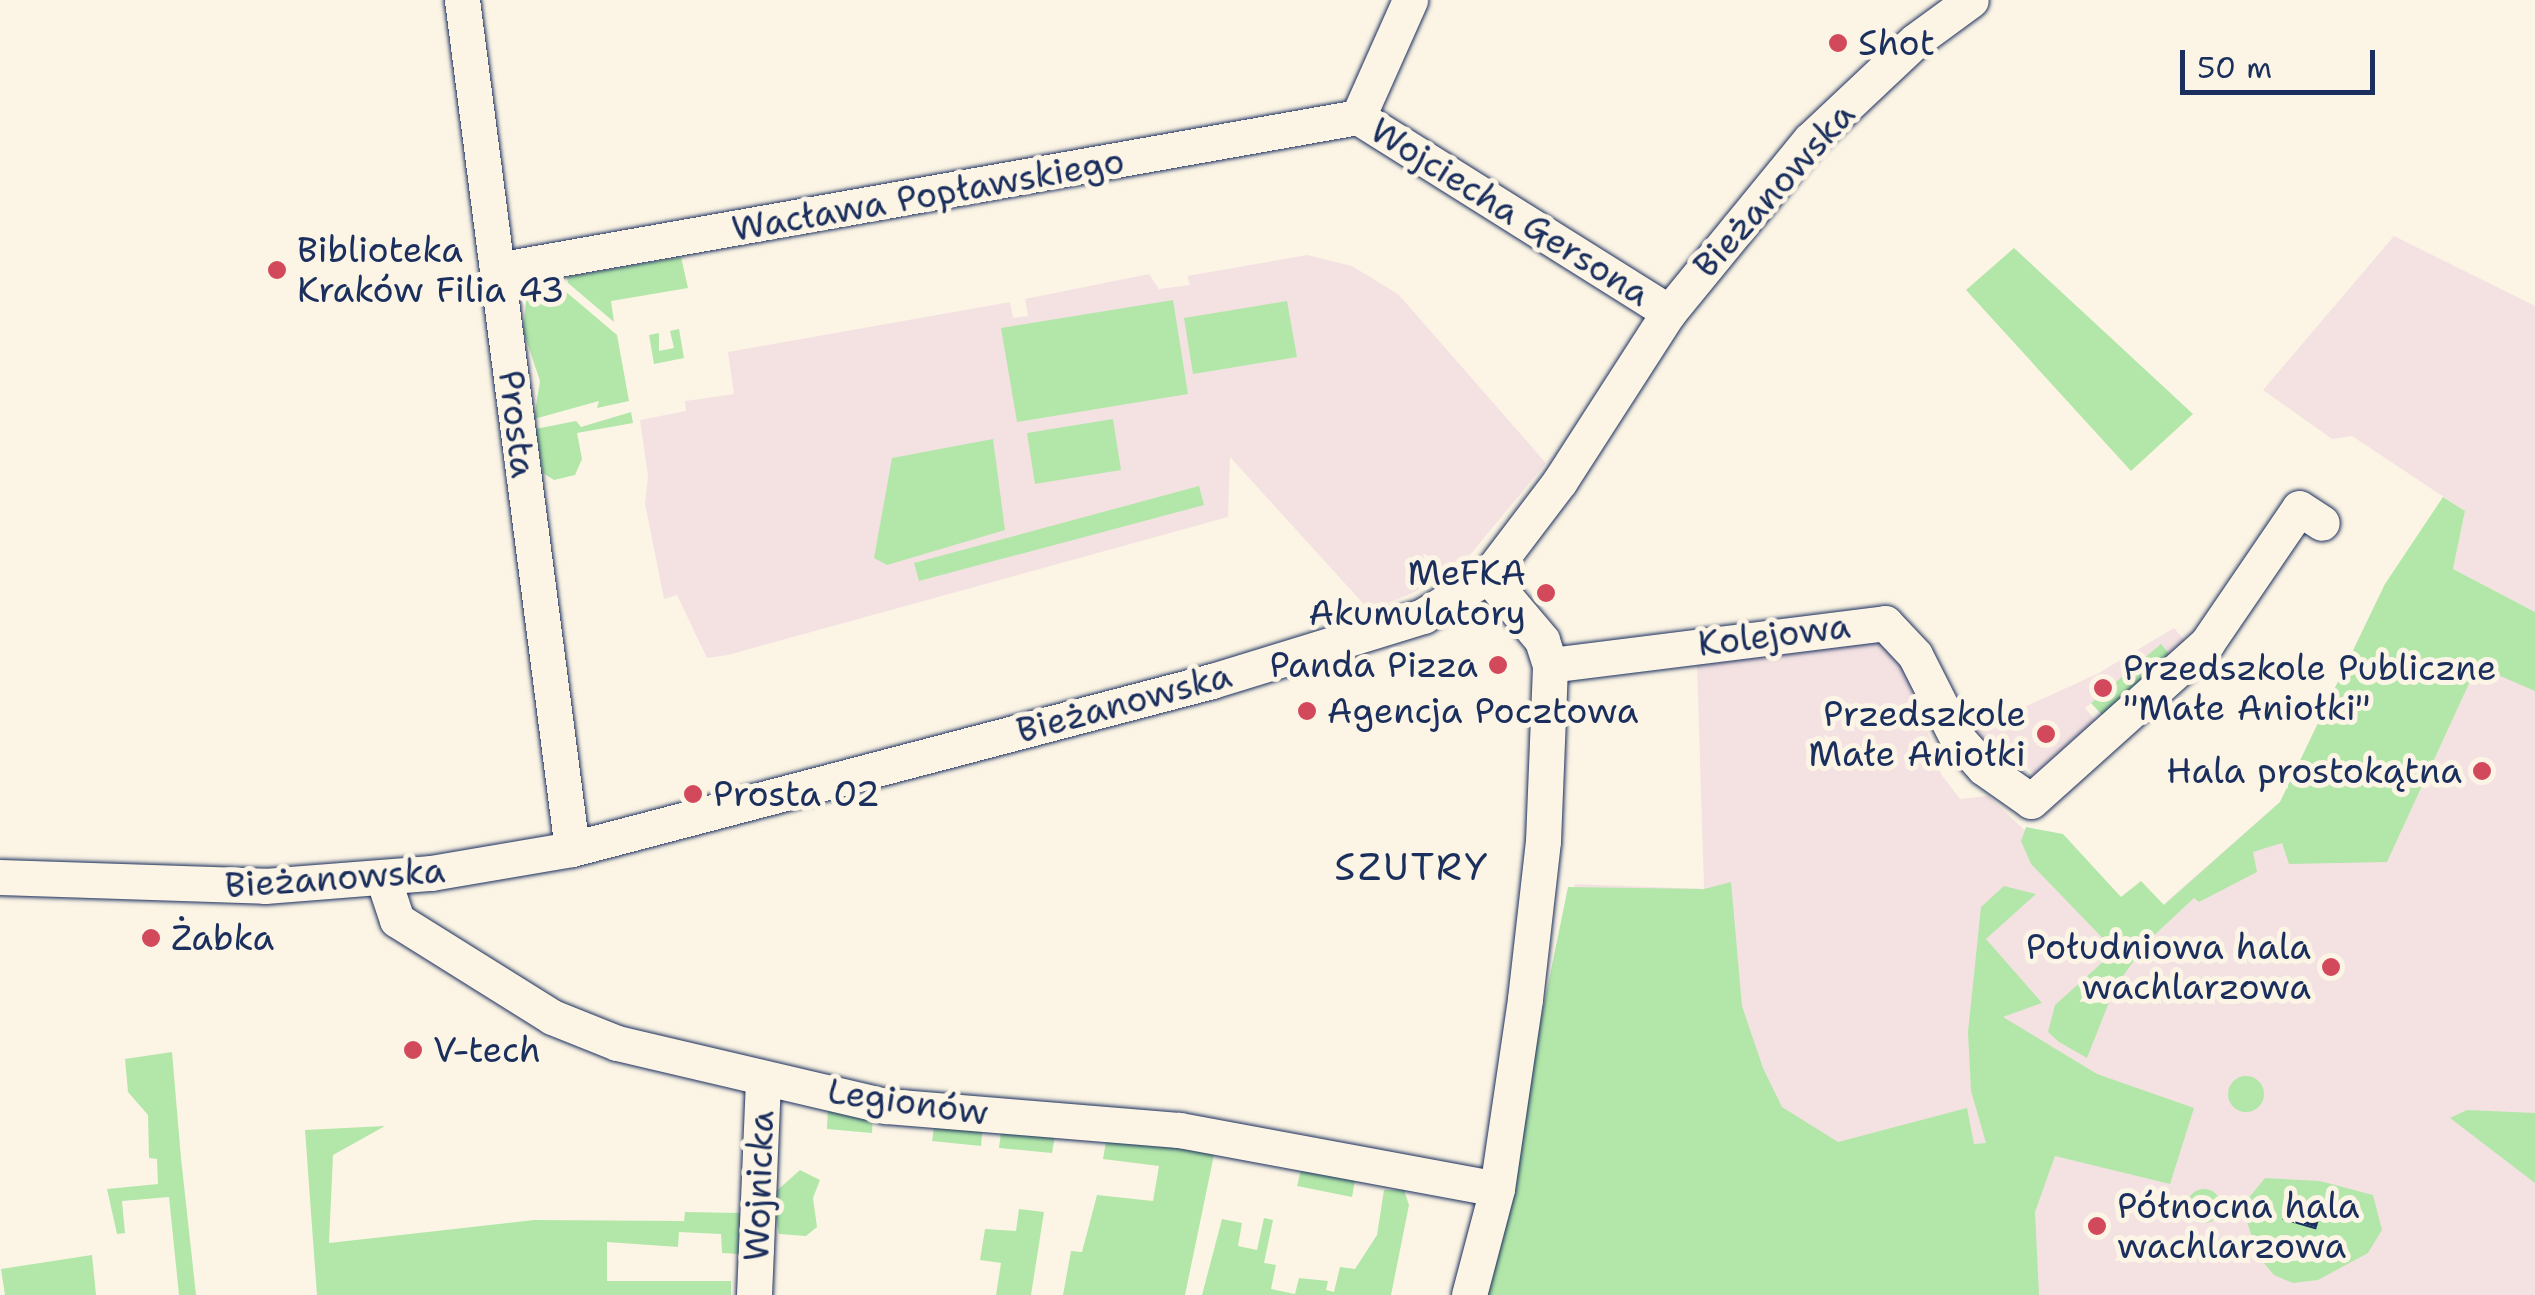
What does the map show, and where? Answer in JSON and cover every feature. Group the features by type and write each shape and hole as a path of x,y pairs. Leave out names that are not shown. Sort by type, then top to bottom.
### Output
{"street":[{"name":"Prosta","path":"462,0 572,849"},
{"name":"Wojciecha Gersona","path":"1410,0 1358,117 1669,312"},
{"name":"Bieżanowska","path":"0,877 176,888 382,878 572,849 1368,636 1457,600 1488,576 1560,480 1669,312 1810,140 1916,42 1972,0"},
{"name":"Wacława Popławskiego","path":"497,270 1358,117"},
{"name":"Kolejowa","path":"1550,665 1884,623 1916,655 1958,738 1998,780 2031,802 2207,643 2299,508 2322,523"},
{"path":"1469,1295 1497,1189 1543,841 1550,665 1542,640 1488,576"},
{"name":"Legionów","path":"382,878 397,920 552,1017 617,1043 886,1106 1239,1139 1497,1189"},
{"name":"Wojnicka","path":"754,1295 763,1078"}],"shaded area":[{"path":"2394,236 2535,306 2535,612 2453,569 2465,511 2352,436 2332,439 2263,390"},
{"path":"1307,255 1352,266 1398,294 1546,463 1469,556 1413,593 1369,610 1230,457 1228,517 728,655 707,658 677,595 664,599 645,504 648,476 640,420 686,411 685,401 734,394 728,352 1010,302 1013,318 1028,316 1025,299 1149,274 1159,289 1190,285 1187,276"},
{"path":"2385,584 2535,659 2535,1295 1482,1295 1575,884 1704,889 1697,664 1878,634 1904,658 1941,774 1960,799 1988,796 2133,931 2280,802"},
{"name":"Przedszkole Publiczne \"Małe Aniołki\"","path":"2174,628 2190,647 2105,718 2091,703 2085,708 2095,720 2034,774 2026,766 2020,770 2002,750 1993,757 1971,731 2097,674"}],"green space":[{"path":"2014,248 2193,414 2131,471 1966,290"},
{"path":"681,257 688,288 611,301 614,322 568,283 567,277"},
{"path":"552,280 617,335 629,401 597,408 599,401 534,419 540,381 523,330 527,293"},
{"path":"1173,300 1188,394 1017,422 1001,328"},
{"path":"1287,301 1297,357 1193,374 1184,318"},
{"path":"679,329 684,358 654,364 649,335 659,333 659,351 674,348 670,331"},
{"path":"631,412 633,423 577,433 582,459 575,475 554,480 543,473 535,429 576,421 581,427"},
{"path":"1113,419 1121,470 1035,484 1027,433"},
{"path":"993,439 1005,530 887,565 874,558 892,458"},
{"path":"1199,486 1204,505 919,581 914,563"},
{"path":"2443,497 2465,511 2453,569 2535,612 2535,691 2477,666 2387,862 2289,864 2282,843 2253,852 2257,872 2199,902 2194,898 2148,941 2115,987 2087,1058 2059,1042 2048,1032 2055,1005 2115,951 2031,864 2021,841 2026,827 2063,834 2121,897 2141,881 2164,905 2280,802 2385,584"},
{"path":"2161,644 2170,655 2105,718 2091,703"},
{"path":"1731,882 1742,1006 1763,1068 1782,1107 1838,1142 1967,1108 1974,1144 1986,1143 1971,1091 1968,1032 1981,907 2004,886 2036,894 1986,939 2042,1003 2003,1017 2097,1074 2194,1108 2170,1184 2055,1156 2035,1212 2039,1295 1469,1295 1538,1034 1568,887 1704,889"},
{"path":"172,1052 196,1295 179,1295 169,1197 122,1201 125,1233 117,1234 107,1189 158,1184 157,1159 149,1158 148,1115 128,1092 125,1059"},
{"path":"2246,1076 2259,1081 2264,1094 2259,1107 2246,1112 2233,1107 2228,1094 2233,1081"},
{"path":"828,1106 873,1115 872,1133 827,1129"},
{"path":"2467,1110 2535,1113 2535,1183 2450,1118"},
{"path":"935,1121 983,1124 981,1146 932,1141"},
{"path":"1002,1125 1056,1130 1052,1153 999,1148"},
{"path":"385,1126 333,1155 329,1243 534,1220 684,1221 685,1212 741,1213 740,1254 722,1253 721,1234 679,1232 678,1247 607,1242 607,1281 731,1281 731,1295 317,1295 305,1130"},
{"path":"1107,1136 1215,1150 1185,1295 1063,1295 1071,1251 1082,1252 1097,1195 1153,1201 1159,1166 1103,1159"},
{"path":"1302,1165 1356,1175 1352,1197 1297,1186"},
{"path":"800,1170 820,1180 813,1198 817,1227 806,1236 779,1234 772,1195"},
{"path":"2265,1178 2320,1181 2373,1195 2382,1230 2368,1253 2318,1280 2293,1283 2274,1275 2258,1256 2242,1206"},
{"path":"2204,1189 2216,1194 2221,1206 2216,1218 2204,1223 2192,1218 2187,1206 2192,1194"},
{"path":"1384,1190 1404,1190 1409,1205 1391,1295 1202,1295 1222,1219 1242,1223 1238,1246 1257,1250 1264,1218 1273,1220 1264,1263 1276,1265 1271,1289 1295,1294 1299,1278 1328,1281 1326,1290 1334,1292 1340,1267 1355,1269 1377,1235"},
{"path":"1019,1209 1044,1212 1031,1295 996,1295 1001,1263 980,1260 985,1229 1016,1231"},
{"path":"92,1255 96,1295 5,1295 1,1269"}],"railway":[{"path":"2284,1214 2318,1224"}],"place":[{"name":"Shot","path":"1838,43"},
{"name":"Biblioteka Kraków Filia 43","path":"277,270"},
{"name":"MeFKA Akumulatory","path":"1546,593"},
{"name":"Panda Pizza","path":"1498,665"},
{"name":"Przedszkole Publiczne \"Małe Aniołki\"","path":"2103,688"},
{"name":"Agencja Pocztowa","path":"1307,711"},
{"name":"Przedszkole Małe Aniołki","path":"2046,734"},
{"name":"Hala prostokątna","path":"2482,771"},
{"name":"Prosta 02","path":"693,794"},
{"name":"Żabka","path":"151,938"},
{"name":"Południowa hala wachlarzowa","path":"2331,967"},
{"name":"V-tech","path":"413,1050"},
{"name":"Północna hala wachlarzowa","path":"2097,1226"}],"district":[{"name":"SZUTRY","path":"1412,867"}]}
